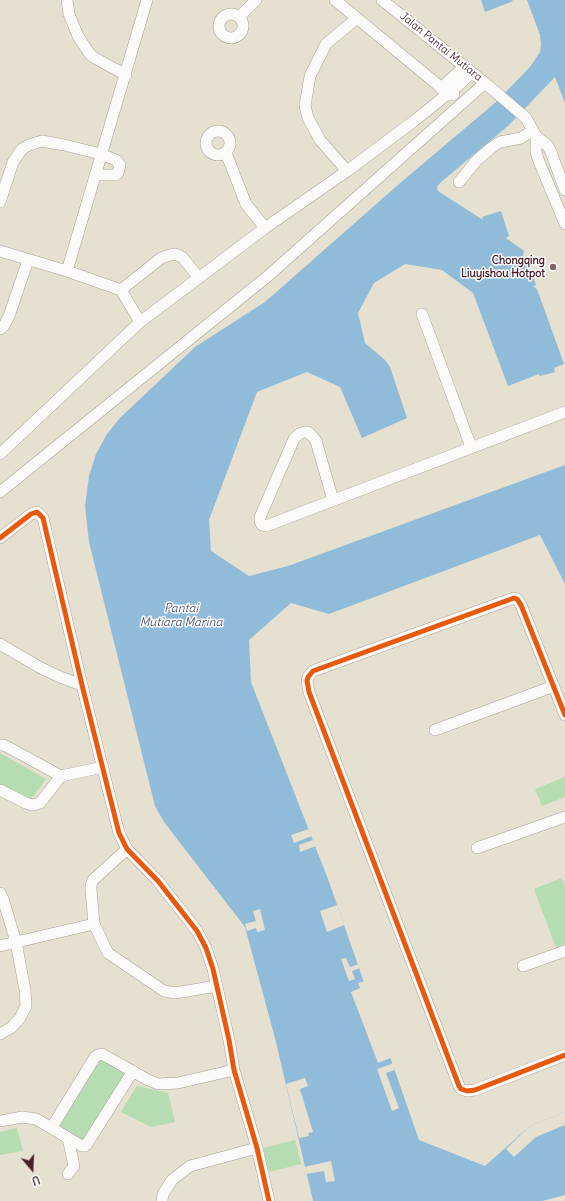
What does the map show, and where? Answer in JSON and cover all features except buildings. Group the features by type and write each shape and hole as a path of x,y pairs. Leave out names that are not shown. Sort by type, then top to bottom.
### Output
{"street":[{"path":"67,0 69,14 78,36 89,53 93,57 126,75"},
{"path":"67,271 148,0"},
{"path":"239,17 256,0"},
{"path":"336,0 442,89"},
{"name":"Jalan Pantai Mutiara","path":"382,0 526,118 535,133 548,146 565,190"},
{"path":"347,171 320,140 308,118 305,106 310,76 326,44 357,18"},
{"path":"0,454 140,322 265,228 347,171 442,89 468,70"},
{"path":"0,492 268,276 485,83"},
{"path":"459,182 477,160 500,142 521,138 535,133 538,159 565,224"},
{"path":"0,202 13,162 22,149 42,141 101,154 118,162 120,165 116,176 95,175"},
{"path":"226,153 246,204 265,228"},
{"path":"0,251 67,271 121,290 140,322"},
{"path":"121,290 168,254 178,255 182,258 199,278"},
{"path":"0,329 4,326 9,316 28,260"},
{"path":"422,314 471,447"},
{"path":"333,500 316,441 308,432 304,432 294,438 260,517 260,521 262,525 266,526 565,412"},
{"path":"0,538 31,514 37,512 43,518 82,685 119,833 127,849 158,881 198,931 206,948 217,986 234,1070 257,1148 269,1201"},
{"path":"565,715 521,605 517,599 514,598 313,672 308,677 307,685 461,1089 467,1091 475,1090 565,1056"},
{"path":"0,644 39,667 82,685"},
{"path":"435,730 554,686"},
{"path":"0,744 61,776"},
{"path":"0,790 26,803 32,805 37,804 40,803 61,776 103,767"},
{"path":"477,848 565,817"},
{"path":"127,849 94,880 91,890 94,924 108,953 164,990 175,993 217,986"},
{"path":"0,893 16,942 25,990 26,1006 20,1018 12,1027 0,1034"},
{"path":"0,946 94,924"},
{"path":"523,966 565,951"},
{"path":"52,1127 95,1057 102,1054 154,1082 168,1084 234,1070"},
{"path":"0,1121 30,1117 52,1127 82,1146 87,1144 133,1071"},
{"path":"68,1138 74,1166 68,1174"},
{"path":"162,1201 163,1194 172,1180 190,1166 257,1148"}],"green space":[{"path":"0,753 46,779 29,802 0,786"},
{"path":"565,777 565,797 542,806 535,789"},
{"path":"562,878 565,885 565,944 556,948 534,889"},
{"path":"102,1057 128,1073 84,1142 57,1129"},
{"path":"137,1086 168,1093 175,1122 151,1127 121,1112"},
{"path":"17,1128 23,1151 0,1155 0,1132"},
{"path":"295,1140 301,1164 269,1172 263,1148"}],"water":[{"path":"481,0 512,0 513,1 485,12"},
{"name":"Pantai Mutiara Marina","path":"527,0 565,0 565,103 555,77 509,125 437,187 438,191 483,220 482,217 501,211 509,236 506,238 524,251 522,261 527,261 536,285 533,286 537,289 564,364 554,368 555,372 540,376 539,374 508,386 473,293 442,270 405,264 374,283 358,313 365,343 385,360 390,367 407,418 362,438 340,387 307,372 257,392 209,520 211,551 249,576 288,566 565,465 565,584 540,535 329,614 291,603 249,640 251,682 328,879 419,1140 485,1166 530,1126 565,1112 565,1195 542,1201 313,1201 276,1042 245,927 164,822 155,806 89,542 85,506 89,476 96,454 107,434 120,418 195,347 265,302 399,184 496,102 530,67 540,52 541,45 540,35"}],"pier":[{"path":"309,829 312,836 294,843 291,835"},
{"path":"312,837 316,846 300,852 299,845 313,840"},
{"path":"337,905 344,925 327,932 320,911"},
{"path":"260,909 265,930 257,932 256,928 247,931 245,924 256,921 253,911"},
{"path":"346,958 350,967 359,964 360,968 352,971 355,979 349,981 341,959"},
{"path":"366,981 393,1057 378,1063 351,992 360,988 358,983"},
{"path":"394,1063 397,1069 386,1073 399,1108 392,1111 377,1069"},
{"path":"305,1078 308,1086 300,1089 313,1132 308,1133 309,1136 299,1138 286,1084"},
{"path":"565,1112 565,1125 536,1137 514,1157 506,1149 530,1126"},
{"path":"331,1161 335,1181 326,1182 324,1171 306,1174 304,1167"}],"cycle path":[{"path":"0,538 31,514 37,512 43,518 82,685 119,833 127,849 158,881 197,931 206,948 213,969 229,1040 234,1070 257,1148 269,1201"},
{"path":"565,715 521,605 517,599 514,598 313,671 308,677 307,681 309,692 461,1089 467,1091 475,1090 565,1055"}],"place":[{"name":"Chongqing Liuyishou Hotpot","path":"553,267"}]}
